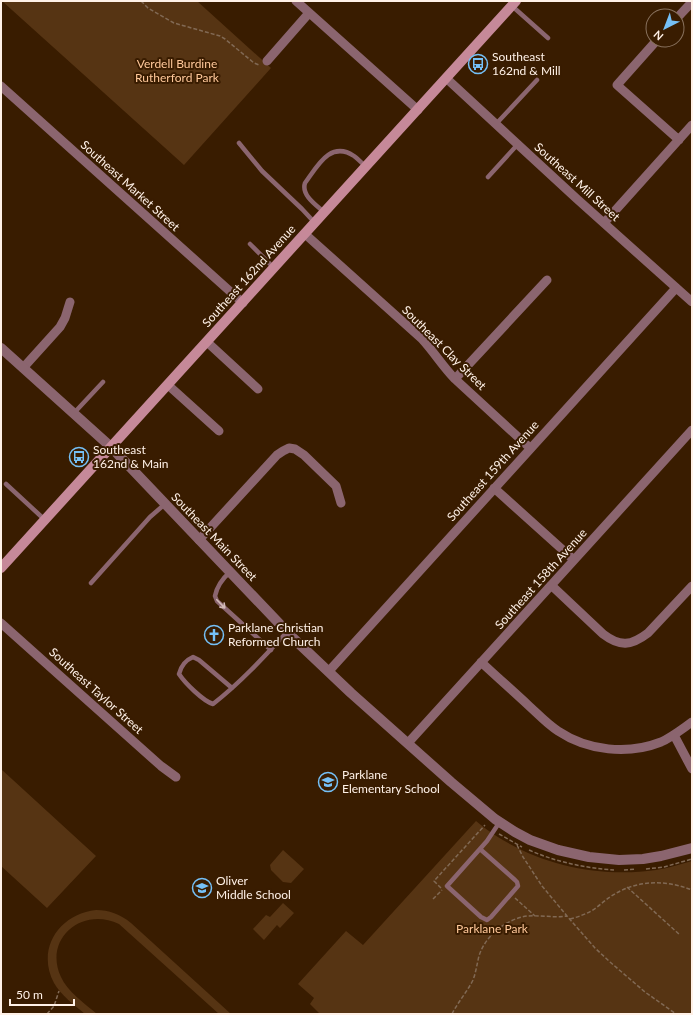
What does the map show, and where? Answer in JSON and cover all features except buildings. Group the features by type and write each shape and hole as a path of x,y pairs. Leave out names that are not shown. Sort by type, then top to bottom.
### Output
{"main road":[{"name":"Southeast 162nd Avenue","path":"1,568 514,3"}],"street":[{"path":"296,1 418,110"},
{"path":"268,61 309,13"},
{"path":"650,48 617,85 679,140"},
{"name":"Southeast Mill Street","path":"446,78 692,302"},
{"name":"Southeast Market Street","path":"1,86 242,303"},
{"path":"604,223 692,125"},
{"name":"Southeast Clay Street","path":"305,234 422,339 455,379 530,448"},
{"path":"455,379 547,280"},
{"name":"Southeast 159th Avenue","path":"329,671 676,288"},
{"path":"23,368 60,326 65,318 70,302"},
{"path":"207,342 258,389"},
{"name":"Southeast Main Street","path":"1,348 111,447 287,632 351,693 499,823 525,838 544,846 567,853 589,857 619,860 643,858 661,856 692,848"},
{"path":"168,384 219,431"},
{"name":"Southeast 158th Avenue","path":"408,743 692,430"},
{"path":"200,540 277,456 289,448 295,449 304,455 336,486 341,503"},
{"path":"494,488 574,560"},
{"path":"551,585 611,640 620,643 630,643 640,640 692,586"},
{"name":"Southeast Taylor Street","path":"1,623 161,766 176,777"},
{"path":"481,662 551,726 577,741 595,747 614,749 644,747 674,735 692,722"},
{"path":"674,735 692,769"}],"lane":[{"path":"514,3 548,38"},
{"path":"496,124 537,80"},
{"path":"239,143 262,171 315,223"},
{"path":"488,178 518,144"},
{"path":"324,212 303,188 305,183 324,158 331,152 338,150 353,156 366,166"},
{"path":"250,244 274,268"},
{"path":"74,414 103,382"},
{"path":"6,484 45,520"},
{"path":"91,582 150,517 165,504"},
{"path":"230,572 218,586 215,596 217,600 271,650"},
{"path":"232,688 199,660 193,657 180,668 179,674 184,681 207,702 213,704 232,688 287,632"},
{"path":"480,849 517,882 518,886 487,920 481,917 447,886 480,849 499,823"}],"path":[{"path":"141,1 148,8 174,23 226,39 254,63 259,65 268,61"},
{"path":"434,882 485,825"},
{"path":"517,845 530,870 569,919 595,948 645,992 676,1014"},
{"path":"569,919 586,914 609,897 627,887 660,882 671,883 692,890"},
{"path":"433,899 447,886"},
{"path":"627,887 680,935"},
{"path":"511,894 535,916"},
{"path":"452,1014 470,987 474,977 479,954 487,940 497,930 509,922 526,916 567,916"},
{"path":"47,1014 54,1006 59,992"}],"green space":[{"name":"Verdell Burdine Rutherford Park","path":"2,1 197,1 271,68 184,165"},
{"path":"1,769 96,856 47,908 1,866"},
{"name":"Parklane Park","path":"476,821 495,835 538,857 584,869 608,872 632,872 656,870 692,861 692,1014 320,1014 310,1004 314,998 298,984 346,931 363,945"},
{"path":"283,850 304,869 291,883 283,882 271,870 270,865"},
{"path":"283,903 294,913 280,928 277,925 264,940 253,929 266,915 270,917"},
{"path":"96,910 114,913 131,923 231,1014 219,1014 119,924 105,920 92,919 80,923 69,930 62,939 57,950 57,963 61,977 67,987 97,1014 85,1014 60,992 54,983 49,970 48,958 54,935 62,926 71,918"}],"place":[{"name":"Southeast 162nd & Mill","path":"478,64"},
{"name":"Southeast 162nd & Main","path":"79,457"},
{"name":"Parklane Christian Reformed Church","path":"214,635"},
{"name":"Parklane Elementary School","path":"328,782"},
{"name":"Oliver Middle School","path":"202,888"}]}
